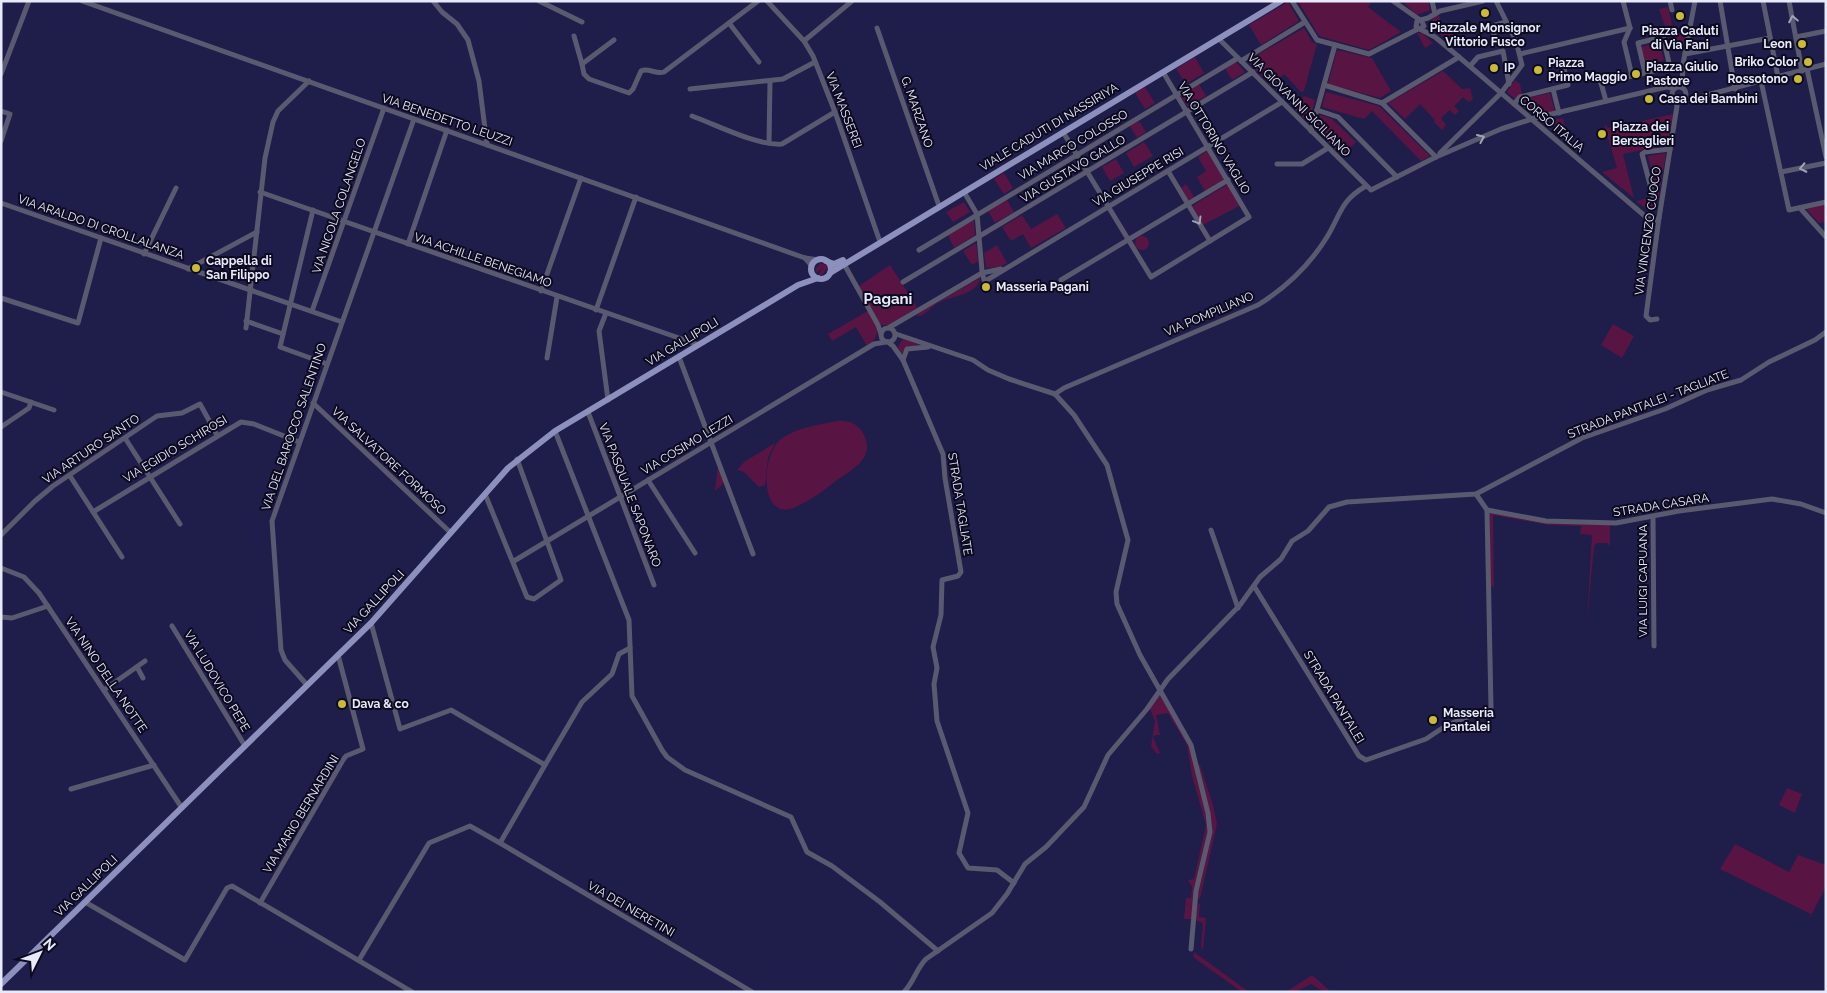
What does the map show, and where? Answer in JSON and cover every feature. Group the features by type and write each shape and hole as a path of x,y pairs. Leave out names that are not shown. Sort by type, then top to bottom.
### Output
{"main road":[{"name":"VIALE CADUTI DI NASSIRIYA","path":"823,260 834,264 840,262 1273,1"},
{"name":"VIALE CADUTI DI NASSIRIYA","path":"830,273 1281,1"},
{"name":"VIA GALLIPOLI","path":"1,984 371,623 517,459 555,431 798,285 808,277 812,268 823,260"},
{"path":"823,260 830,266 830,273"},
{"path":"812,268 818,278"},
{"name":"VIA GALLIPOLI","path":"798,285 818,278 826,278 830,273"}],"street":[{"path":"1,74 3,64 29,1"},
{"name":"VIA BENEDETTO LEUZZI","path":"82,1 804,258 823,260"},
{"path":"433,1 442,12 458,24 468,40 479,81 487,145"},
{"path":"539,1 582,22"},
{"path":"574,36 584,74 589,79 629,93 633,89 641,71 664,72 758,1"},
{"name":"VIA MASSEREI","path":"767,1 804,41 815,62 835,112 879,239"},
{"path":"804,41 852,1"},
{"path":"1292,1 1316,40 1369,54 1408,33 1435,14 1457,4 1483,1"},
{"name":"CORSO ITALIA","path":"1393,1 1646,217 1656,220 1659,218"},
{"path":"1432,1 1435,14"},
{"path":"1496,1 1520,54 1630,28"},
{"path":"1623,1 1630,28 1624,42 1632,76"},
{"path":"1670,1 1672,10"},
{"path":"1672,94 1679,87 1695,1"},
{"path":"1720,1 1735,89"},
{"path":"1763,1 1778,77"},
{"path":"1789,1 1826,157"},
{"name":"VIA MARCO COLOSSO","path":"918,250 1176,94 1305,22"},
{"path":"1495,39 1492,26 1506,22"},
{"path":"729,23 759,62"},
{"name":"G. MARZANO","path":"877,28 938,203"},
{"path":"1796,37 1826,31"},
{"name":"VIA GIOVANNI SICILIANO","path":"1219,38 1366,186"},
{"path":"1645,73 1638,43 1663,38 1670,67"},
{"path":"1685,54 1770,38"},
{"path":"582,64 614,40"},
{"path":"1311,131 1335,44"},
{"path":"1470,66 1478,57 1503,51 1509,84"},
{"name":"VIA POMPILIANO","path":"1436,157 1502,94 1522,64 1520,54"},
{"path":"1382,103 1459,57"},
{"path":"1514,104 1520,97 1568,85 1562,61"},
{"path":"690,89 784,80 815,62"},
{"path":"1601,83 1683,64"},
{"path":"1675,100 1688,100 1735,89 1826,64"},
{"name":"VIA OTTORINO VAGLIO","path":"1163,72 1249,214 1246,219 1210,241"},
{"name":"VIA GUSTAVO GALLO","path":"903,282 1252,72"},
{"path":"1597,78 1601,83 1606,101"},
{"path":"768,143 770,80"},
{"path":"246,328 265,158 276,115 309,81"},
{"path":"1761,82 1789,210 1826,202"},
{"path":"1324,86 1382,103 1436,157"},
{"name":"VIA POMPILIANO","path":"1055,394 1064,388 1258,305 1272,296 1289,284 1308,264 1327,236 1346,201 1350,196 1366,186 1374,190 1436,157 1531,119 1666,87 1679,87"},
{"name":"VIA VINCENZO CUOCO","path":"1657,319 1650,320 1646,316 1677,106 1672,94 1666,87"},
{"path":"1677,106 1686,94 1679,87"},
{"path":"1553,88 1559,112"},
{"name":"VIA GIUSEPPE RISI","path":"982,273 984,280 991,278 1282,102"},
{"name":"VIA NICOLA COLANGELO","path":"312,311 384,108"},
{"path":"1317,110 1338,117 1397,177"},
{"path":"1,111 10,114 1,141"},
{"path":"692,116 768,143 782,144 835,112"},
{"name":"VIA DEL BAROCCO SALENTINO","path":"307,685 285,660 281,650 272,521 414,119"},
{"path":"408,244 447,130"},
{"path":"1063,132 1151,277 1210,241 1168,171"},
{"path":"1277,164 1302,164 1328,148"},
{"path":"1653,196 1642,154 1670,149"},
{"path":"1780,172 1826,163"},
{"path":"541,291 581,178"},
{"path":"1061,280 1228,180"},
{"path":"144,254 176,188"},
{"name":"VIA ACHILLE BENEGIAMO","path":"260,192 699,345"},
{"path":"964,192 976,214 982,273"},
{"path":"596,310 636,197"},
{"name":"VIA ARALDO DI CROLLALANZA","path":"1,203 342,322"},
{"path":"1800,208 1826,237"},
{"path":"313,210 280,348 327,364"},
{"path":"188,268 257,232"},
{"path":"1,298 78,323 101,238"},
{"name":"VIA BENEDETTO LEUZZI","path":"804,258 812,268"},
{"name":"STRADA TAGLIATE","path":"844,264 887,342 896,349 902,360 943,454 944,478 961,572 958,576 942,580 941,615 933,647 936,663 934,684 937,721 968,813 959,852 968,868 997,870 1014,883"},
{"name":"VIA GIUSEPPE RISI","path":"882,333 982,273 1004,269"},
{"path":"547,358 557,297"},
{"path":"606,313 599,331 608,400"},
{"path":"246,321 283,334"},
{"name":"VIA GIUSEPPE RISI","path":"894,340 895,333 901,323"},
{"path":"890,328 895,333 906,338 973,360 988,370 1055,394 1074,415 1107,465 1128,540 1116,597 1122,617 1191,746 1210,825 1196,891 1191,949"},
{"name":"STRADA PANTALEI - TAGLIATE","path":"1476,494 1582,438 1665,410 1707,390 1741,380 1769,362 1815,340 1826,332"},
{"name":"VIA COSIMO LEZZI","path":"871,346 882,333"},
{"path":"896,349 898,341 906,338"},
{"name":"VIA COSIMO LEZZI","path":"514,561 871,346 906,338"},
{"path":"902,360 907,350 931,347"},
{"path":"678,357 753,554"},
{"path":"1,392 54,410"},
{"path":"1,427 29,408 31,402"},
{"name":"VIA SALVATORE FORMOSO","path":"313,403 451,533"},
{"name":"VIA ARTURO SANTO","path":"1,535 35,501 157,416 182,413 200,404 217,435"},
{"name":"VIA PASQUALE SAPONARO","path":"588,412 654,585"},
{"name":"VIA EGIDIO SCHIROSI","path":"93,512 241,422 254,424 299,442"},
{"path":"555,431 629,620 632,696 667,757 685,770 705,780 791,817 807,852 832,866 880,902 938,951"},
{"path":"126,439 180,524"},
{"path":"485,494 530,600 561,580 517,459"},
{"path":"70,476 122,557"},
{"path":"648,480 695,553"},
{"path":"904,992 910,985 920,965 992,913 1025,864 1046,847 1081,811 1090,796 1108,755 1147,709 1168,679 1238,608 1267,570 1281,559 1292,541 1308,531 1332,506 1347,502 1476,494 1487,510"},
{"name":"STRADA CASARA","path":"1487,510 1546,521 1616,523 1679,511 1772,499 1801,504 1826,513"},
{"name":"STRADA PANTALEI","path":"1254,586 1359,756 1366,760 1426,739 1447,725 1491,708 1487,510"},
{"name":"VIA LUIGI CAPUANA","path":"1653,517 1654,646"},
{"path":"1211,530 1238,608"},
{"name":"VIA NINO DELLA NOTTE","path":"1,568 24,577 32,584 182,808"},
{"path":"1,617 12,618 48,606"},
{"path":"371,623 398,727 403,730 451,710 545,765"},
{"name":"VIA LUDOVICO PEPE","path":"172,626 245,746"},
{"path":"500,843 582,702 612,674 619,654 630,648"},
{"name":"VIA MARIO BERNARDINI","path":"260,903 343,760 346,756 363,749 338,655"},
{"path":"104,690 145,661"},
{"path":"137,667 143,678"},
{"path":"1148,668 1159,679 1168,679"},
{"path":"72,789 154,765"},
{"name":"VIA DEI NERETINI","path":"359,960 429,843 470,826 752,992"},
{"path":"85,902 185,960 229,886 412,992"}],"shaded area":[{"path":"1298,1 1372,1 1368,7 1401,32 1369,50 1319,36"},
{"path":"1408,1 1428,1 1430,10 1417,15 1405,4"},
{"path":"1288,2 1299,21 1261,45 1249,25"},
{"path":"1668,7 1672,25 1665,26 1659,9"},
{"path":"1439,15 1443,30 1453,28 1458,45 1455,48 1431,26 1433,18"},
{"path":"1687,27 1683,51 1676,49 1673,30"},
{"path":"1304,28 1312,42 1317,44 1304,91 1301,92 1284,74 1272,86 1247,61"},
{"path":"1417,33 1422,33 1433,43 1425,48"},
{"path":"1659,42 1664,60 1645,65 1641,47"},
{"path":"1337,50 1372,58 1391,91 1380,98 1328,84"},
{"path":"1195,57 1204,73 1186,84 1176,69"},
{"path":"1236,62 1245,72 1232,80 1225,68"},
{"path":"1443,71 1462,89 1470,88 1473,99 1469,102 1463,97 1454,106 1459,111 1455,115 1450,110 1441,118 1446,125 1442,130 1420,104 1405,119 1388,103"},
{"path":"1515,80 1520,84 1523,99 1550,93 1555,112 1535,116 1507,92"},
{"path":"1199,84 1206,96 1188,107 1180,95"},
{"path":"1145,87 1155,103 1145,109 1135,93"},
{"path":"1326,92 1379,106 1430,156 1421,161 1372,111 1364,119 1322,107"},
{"path":"1304,96 1315,100 1309,123 1293,107"},
{"path":"1673,114 1667,145 1623,154 1634,198 1602,172 1617,168 1604,124 1608,128 1622,124 1624,130 1643,126 1642,121"},
{"path":"1320,115 1332,119 1356,142 1342,156 1317,130"},
{"path":"1563,118 1566,131 1556,133 1553,120"},
{"path":"1139,121 1146,132 1137,138 1130,126"},
{"path":"1144,142 1153,156 1134,167 1126,153"},
{"path":"1207,151 1224,179 1205,191 1197,177 1206,171 1198,157"},
{"path":"1666,153 1657,207 1653,210 1648,210 1636,201 1657,196 1648,156"},
{"path":"1116,159 1124,173 1110,181 1102,167"},
{"path":"1004,173 1013,188 1004,194 994,179"},
{"path":"1186,184 1194,197 1188,201 1181,188"},
{"path":"1228,184 1241,205 1203,225 1192,206"},
{"path":"1007,200 1014,212 995,223 988,211"},
{"path":"964,202 970,212 953,222 946,212"},
{"path":"1826,204 1826,222 1819,223 1806,209"},
{"path":"1057,214 1066,228 1031,248 1023,234 1011,241 1002,227 1022,215 1031,229"},
{"path":"974,220 975,235 954,248 948,235"},
{"path":"1142,236 1147,238 1149,243 1147,248 1142,250 1137,248 1135,243 1137,238"},
{"path":"976,243 978,261 972,265 963,251"},
{"path":"997,245 1007,263 1000,267 986,268 984,253"},
{"path":"821,263 826,265 827,269 822,275 819,275 822,268 817,273 815,269"},
{"path":"890,265 917,307 892,325 881,325 859,286"},
{"path":"980,278 978,284 969,292 943,301 924,314 916,316 919,313"},
{"path":"868,311 877,330 877,334 872,342 867,346 856,327 832,341 828,334"},
{"path":"1613,324 1634,336 1622,358 1601,345"},
{"path":"904,339 922,346 906,348 901,355 898,347"},
{"path":"837,421 852,423 861,430 867,442 867,451 864,458 853,469 809,500 787,510 777,507 770,499 767,488 769,461 773,449 780,440 792,433"},
{"path":"775,443 768,458 765,485 759,487 744,472 737,470 744,462"},
{"path":"718,466 724,483 715,490"},
{"path":"1490,513 1546,522 1610,525 1610,546 1607,543 1597,543 1594,546 1587,620 1592,535 1580,534 1581,526 1549,525 1493,515 1494,588 1490,584"},
{"path":"1159,694 1189,743 1209,826 1192,919 1184,919 1186,898 1191,898 1192,887 1188,880 1194,879 1206,825 1192,776 1187,745 1168,713 1156,715 1160,735 1153,737 1160,753 1157,754 1151,746 1155,721 1150,709"},
{"path":"1198,765 1200,765 1213,805 1217,824 1200,899 1196,898 1211,829"},
{"path":"1787,788 1802,794 1795,813 1779,805"},
{"path":"1735,844 1789,872 1798,855 1826,865 1826,887 1806,925 1811,914 1720,869"},
{"path":"1198,902 1200,905 1199,917 1206,918 1203,951 1201,947 1203,923 1195,920"},
{"path":"1194,952 1249,992 1242,992 1193,957"},
{"path":"1312,975 1331,992 1324,992 1311,984 1295,992 1286,992"}],"place":[{"name":"Piazzale Monsignor Vittorio Fusco","path":"1485,13"},
{"name":"Piazza Caduti di Via Fani","path":"1680,16"},
{"name":"Leon","path":"1802,44"},
{"name":"Briko Color","path":"1808,62"},
{"name":"IP","path":"1494,68"},
{"name":"Piazza Primo Maggio","path":"1538,70"},
{"name":"Piazza Giulio Pastore","path":"1636,74"},
{"name":"Rossotono","path":"1798,79"},
{"name":"Casa dei Bambini","path":"1649,99"},
{"name":"Piazza dei Bersaglieri","path":"1602,134"},
{"name":"Cappella di San Filippo","path":"196,268"},
{"name":"Masseria Pagani","path":"986,287"},
{"name":"Dava & co","path":"342,704"},
{"name":"Masseria Pantalei","path":"1433,720"}],"district":[{"name":"Pagani","path":"888,299"}]}
